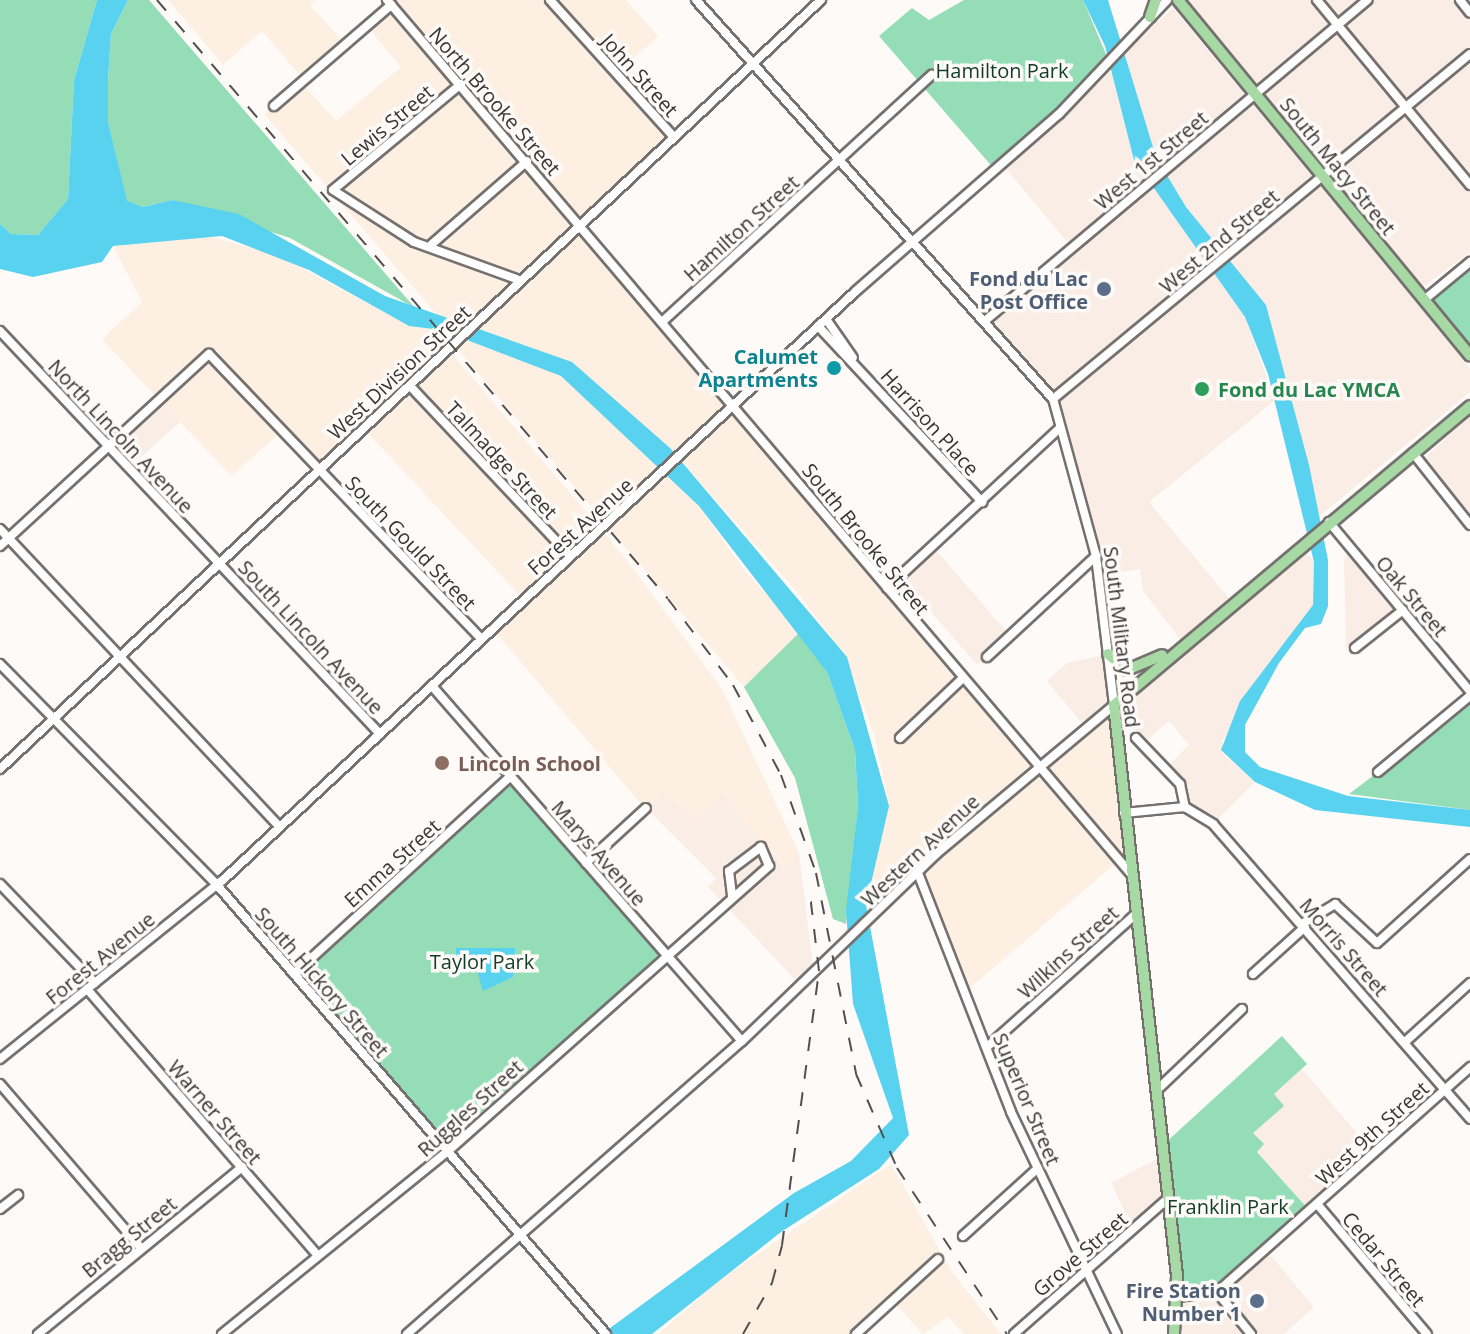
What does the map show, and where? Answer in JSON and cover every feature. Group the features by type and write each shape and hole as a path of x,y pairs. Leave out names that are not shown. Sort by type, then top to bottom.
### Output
{"main road":[{"path":"1150,17 1156,0"},
{"name":"South Macy Street","path":"1178,0 1470,356"},
{"name":"Western Avenue","path":"1114,705 1188,639 1470,406"},
{"path":"1108,654 1133,669 1188,639"},
{"name":"South Military Road","path":"1114,705 1158,1089 1178,1297 1174,1334"}],"street":[{"name":"John Street","path":"550,0 673,136"},
{"name":"South Military Road","path":"696,0 842,158 1053,399 1096,556 1114,705"},
{"name":"West Division Street","path":"0,769 318,468 458,344 516,279 821,0"},
{"name":"Forest Avenue","path":"0,1059 217,885 818,326 1059,114 1125,40 1167,0"},
{"path":"1317,0 1470,185"},
{"name":"West 1st Street","path":"986,320 1367,0"},
{"path":"1460,0 1470,13"},
{"path":"274,106 389,2"},
{"name":"North Brooke Street","path":"389,2 527,161 577,224"},
{"name":"West 2nd Street","path":"1053,399 1470,54"},
{"name":"Hamilton Street","path":"662,322 932,75"},
{"name":"Lewis Street","path":"432,244 348,206 333,190 461,84"},
{"path":"516,279 432,244 527,161"},
{"name":"South Brooke Street","path":"577,224 1131,874"},
{"path":"1424,300 1470,262"},
{"name":"Harrison Place","path":"826,319 855,362"},
{"name":"Harrison Place","path":"818,326 855,362 982,502"},
{"name":"North Lincoln Avenue","path":"0,331 219,563"},
{"name":"South Gould Street","path":"108,445 209,354 481,639"},
{"name":"Talmadge Street","path":"411,387 570,556"},
{"path":"887,588 1060,428"},
{"path":"0,546 108,445"},
{"path":"1413,453 1470,525"},
{"name":"Oak Street","path":"1326,525 1403,610 1470,693"},
{"path":"0,529 280,827"},
{"path":"987,657 1096,556"},
{"name":"South Lincoln Avenue","path":"219,563 380,734"},
{"path":"1355,648 1403,610"},
{"name":"South Hickory Street","path":"0,664 217,885 604,1331"},
{"path":"900,738 962,679"},
{"name":"Marys Avenue","path":"432,686 742,1041"},
{"path":"1378,772 1470,693"},
{"name":"Western Avenue","path":"407,1334 523,1239 842,949 918,873 1114,705"},
{"name":"Morris Street","path":"1136,738 1180,784 1185,807 1222,834 1470,1119"},
{"name":"Emma Street","path":"294,974 511,776"},
{"path":"1124,813 1185,807"},
{"path":"586,863 646,808"},
{"name":"Ruggles Street","path":"222,1334 447,1152 664,953 732,897 772,863 761,847 729,871 732,897"},
{"path":"1253,973 1322,906 1337,905 1377,943 1470,859"},
{"name":"Superior Street","path":"918,873 1038,1168 1117,1334"},
{"name":"Warner Street","path":"0,884 91,986 318,1256"},
{"name":"Wilkins Street","path":"987,1047 1136,914"},
{"path":"1405,1042 1470,983"},
{"path":"1158,1089 1243,1009"},
{"name":"West 9th Street","path":"1217,1292 1470,1067"},
{"path":"0,1084 141,1248"},
{"name":"Bragg Street","path":"38,1334 242,1167"},
{"path":"963,1236 1038,1168"},
{"path":"0,1209 18,1195"},
{"name":"Grove Street","path":"1014,1334 1168,1198"},
{"name":"Cedar Street","path":"1317,1204 1427,1334"},
{"path":"856,1334 938,1259"},
{"path":"1178,1297 1217,1292 1251,1334"}],"shaded area":[{"path":"168,0 317,0 310,6 346,44 304,80 262,31 223,65"},
{"path":"387,0 626,0 658,36 617,74 673,136 578,223 1038,767 1114,705 1131,874 1117,862 965,992 918,873 869,924 866,905 889,806 875,738 846,657 797,592 670,448 609,397 461,319 439,317 264,114 301,82 336,121 401,67 367,26 391,5"},
{"path":"1186,0 1470,0 1470,252 1423,287"},
{"path":"1173,8 1470,368 1470,392 1316,519 1266,305 1186,207 1156,157 1133,87 1125,51"},
{"path":"1108,59 1134,160 1245,317 1275,400 1149,502 1232,602 1301,545 1314,562 1313,605 1222,741 1224,755 1255,782 1213,824 1185,807 1184,791 1167,767 1189,745 1169,721 1145,742 1114,705 1086,728 1047,681 1067,663 1108,654 1114,704 1183,643 1143,591 1140,569 1098,576 1053,399 986,320 1072,248 1002,164"},
{"path":"209,236 280,256 409,326 431,329 626,559 722,689 799,853 785,866 722,795 693,821 662,793 646,808 640,803 492,628 523,599 364,429 318,468 282,431 231,476 102,339 142,302 113,246"},
{"path":"463,338 561,376 699,506 745,571 801,631 744,687 455,346"},
{"path":"159,399 180,422 128,468 108,445"},
{"path":"1470,416 1470,517 1424,459"},
{"path":"933,547 1010,636 977,665 900,576"},
{"path":"1348,553 1394,610 1346,651 1344,561"},
{"path":"662,793 722,794 784,866 799,853 814,974 801,986 708,887 716,878 646,808"},
{"path":"1302,1069 1374,1153 1310,1211 1257,1151 1253,1133 1283,1106 1274,1094"},
{"path":"1162,1156 1168,1198 1133,1229 1111,1183"},
{"path":"891,1164 952,1272 1001,1334 964,1334 948,1317 923,1334 893,1301 856,1334 658,1334 721,1279"},
{"path":"1266,1250 1314,1307 1284,1334 1174,1334 1178,1297"}],"green space":[{"path":"0,0 97,0 74,80 68,199 38,235 11,234 0,224"},
{"path":"128,0 149,0 415,308 290,238 172,200 143,207 126,201 108,122 108,80 111,34"},
{"name":"Hamilton Park","path":"964,0 1083,0 1108,59 995,170 879,36 912,8 929,20"},
{"path":"1470,262 1470,356 1424,300"},
{"path":"801,631 827,672 855,750 858,806 846,924 833,919 795,778 744,687"},
{"path":"1470,696 1470,810 1349,794 1378,772"},
{"name":"Taylor Park","path":"511,776 665,953 443,1145 289,969"},
{"name":"Franklin Park","path":"1282,1036 1307,1064 1274,1094 1284,1106 1253,1133 1264,1144 1257,1152 1310,1211 1217,1292 1178,1297 1162,1146"}],"water":[{"path":"97,0 128,0 111,34 108,80 108,122 127,201 143,207 172,200 239,214 385,296 572,362 670,448 847,657 889,806 866,905 909,1135 879,1169 781,1232 652,1334 602,1334 794,1193 851,1161 893,1118 853,1004 846,911 858,806 855,750 827,672 699,506 561,376 441,330 409,326 309,270 222,236 113,246 102,262 33,277 0,269 0,224 11,234 38,235 68,199 74,80"},
{"path":"1083,0 1108,0 1156,157 1186,207 1266,305 1309,465 1328,560 1328,606 1321,624 1305,628 1279,663 1245,725 1245,752 1260,767 1348,796 1470,810 1470,827 1315,810 1255,782 1221,750 1240,701 1313,605 1314,562 1268,374 1245,317 1134,160 1105,46"},
{"path":"456,948 515,948 513,977 483,991 475,964 456,964"}],"railway":[{"path":"157,0 668,599 733,685 781,775 816,873 856,1074 897,1168 1007,1334"},
{"path":"743,1334 772,1283 782,1245 819,971 810,894"}],"place":[{"name":"Fond du Lac Post Office","path":"1104,289"},
{"name":"Calumet Apartments","path":"834,368"},
{"name":"Fond du Lac YMCA","path":"1202,389"},
{"name":"Lincoln School","path":"442,763"},
{"name":"Fire Station Number 1","path":"1257,1301"}]}
